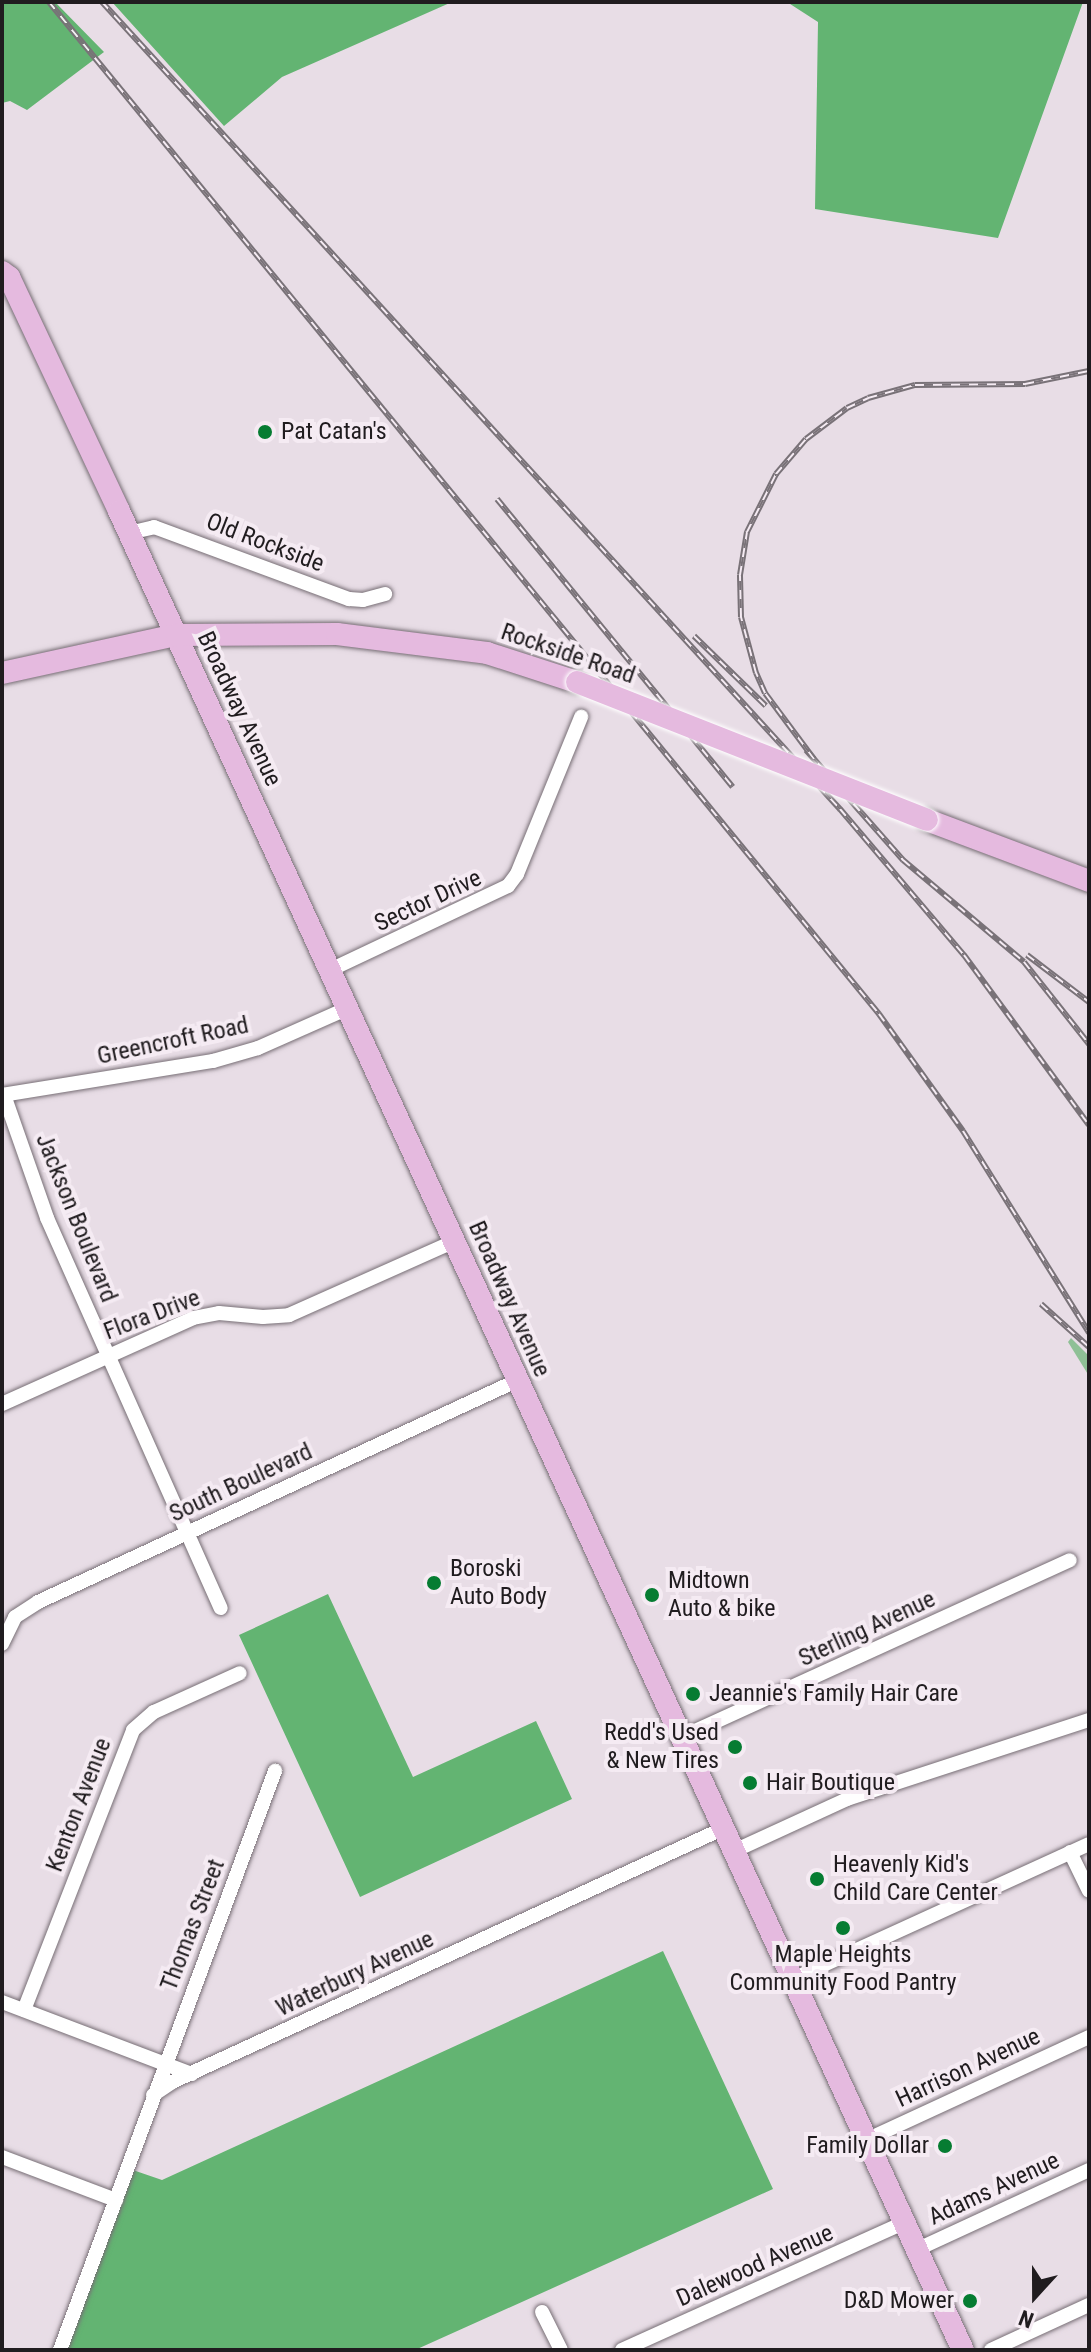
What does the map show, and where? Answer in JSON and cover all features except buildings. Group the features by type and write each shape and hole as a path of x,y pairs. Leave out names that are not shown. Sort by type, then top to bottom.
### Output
{"main road":[{"name":"Broadway Avenue","path":"2,272 9,277 177,635 516,1381 963,2350"},
{"name":"Rockside Road","path":"2,673 177,635 337,634 487,653 577,682 1089,881"}],"street":[{"name":"Old Rockside","path":"129,533 154,527 349,599 363,600 385,594"},
{"name":"Sector Drive","path":"330,970 508,886 517,874 581,717"},
{"name":"Greencroft Road","path":"3,1095 213,1061 258,1048 346,1009"},
{"name":"Jackson Boulevard","path":"3,1095 47,1218 221,1608"},
{"name":"Flora Drive","path":"2,1404 206,1314 289,1315 455,1241"},
{"name":"South Boulevard","path":"2,1644 15,1617 24,1610 516,1381"},
{"name":"Sterling Avenue","path":"682,1737 1070,1560"},
{"name":"Kenton Avenue","path":"24,2010 133,1730 154,1712 240,1673"},
{"path":"732,1852 847,1799 1089,1720"},
{"name":"Thomas Street","path":"60,2350 164,2063 275,1771"},
{"name":"Waterbury Avenue","path":"192,2074 722,1829"},
{"path":"793,1979 1089,1844"},
{"path":"1070,1852 1089,1891"},
{"path":"2,2002 192,2074"},
{"name":"Harrison Avenue","path":"866,2140 1089,2037"},
{"path":"153,2095 192,2074"},
{"path":"2,2157 116,2200"},
{"name":"Adams Avenue","path":"918,2249 1089,2170"},
{"name":"Dalewood Avenue","path":"622,2350 906,2222"},
{"path":"991,2350 1089,2305"},
{"path":"542,2312 561,2350"}],"green space":[{"path":"2,2 55,2 104,52 27,110 10,101 2,103"},
{"path":"112,2 452,2 282,77 224,126"},
{"path":"787,2 1083,2 998,238 815,209 818,22"},
{"path":"1071,1338 1089,1356 1089,1376 1068,1342"},
{"path":"328,1594 413,1777 536,1721 572,1799 360,1897 239,1635"},
{"path":"663,1951 773,2189 415,2350 60,2350 127,2168 162,2180"}],"railway":[{"path":"49,2 879,1014 963,1131 1089,1333"},
{"path":"102,2 840,809 964,955 1089,1125"},
{"path":"814,759 765,693 756,673 741,617 740,575 747,532 776,474 806,439 847,408 868,398 915,385 1025,384 1089,371"},
{"path":"497,499 733,787"},
{"path":"694,636 766,706"},
{"path":"806,750 903,860 1024,962 1089,1044"},
{"path":"1027,955 1089,1002"},
{"path":"1041,1304 1089,1347"}],"place":[{"name":"Pat Catan's","path":"265,432"},
{"name":"Boroski Auto Body","path":"434,1583"},
{"name":"Midtown Auto & bike","path":"652,1595"},
{"name":"Jeannie's Family Hair Care","path":"693,1694"},
{"name":"Redd's Used & New Tires","path":"735,1747"},
{"name":"Hair Boutique","path":"750,1783"},
{"name":"Heavenly Kid's Child Care Center","path":"817,1879"},
{"name":"Maple Heights Community Food Pantry","path":"843,1928"},
{"name":"Family Dollar","path":"945,2146"},
{"name":"D&D Mower","path":"970,2301"}]}
